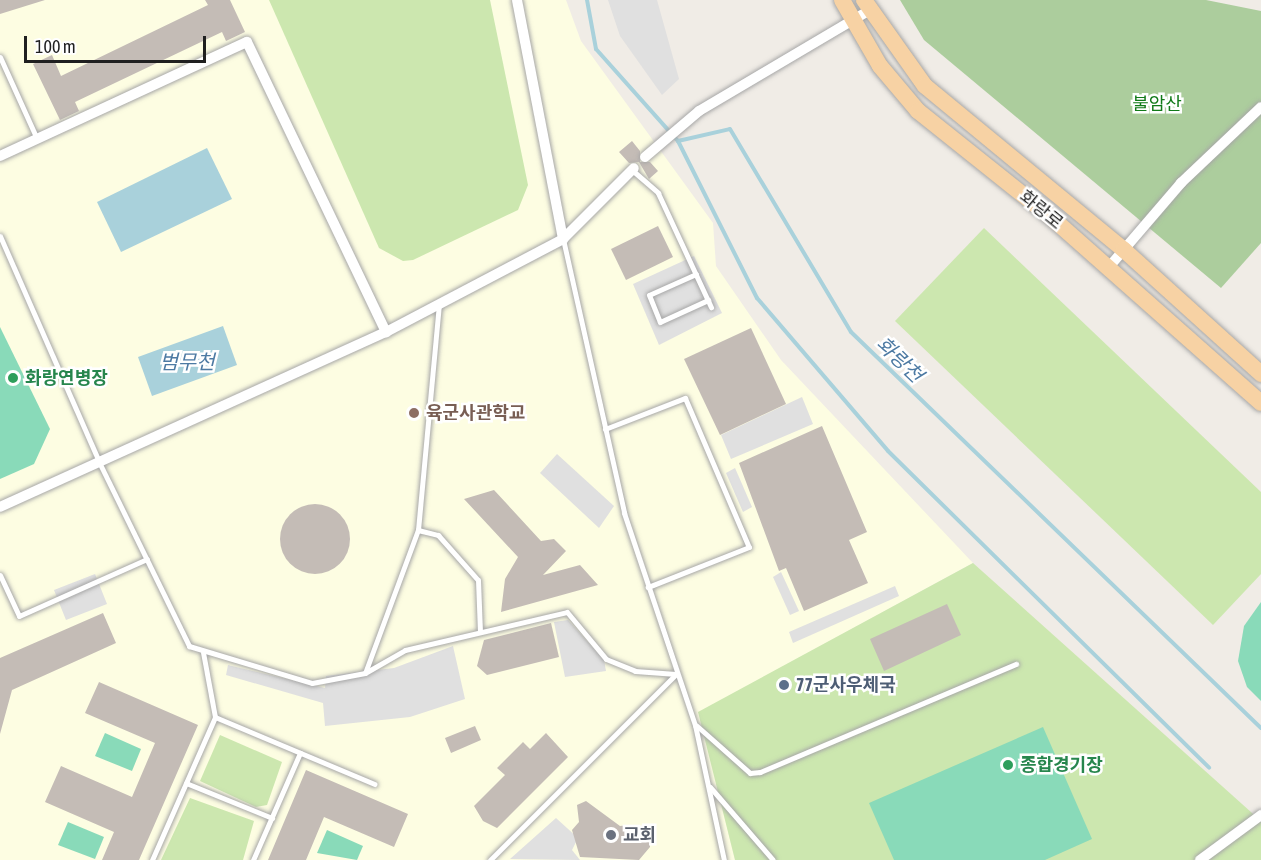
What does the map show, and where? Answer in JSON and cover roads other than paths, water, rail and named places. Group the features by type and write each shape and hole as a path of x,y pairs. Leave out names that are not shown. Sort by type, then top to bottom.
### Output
{"main road":[{"name":"화랑로","path":"842,0 880,66 918,111 1109,267 1261,403"},
{"name":"화랑로","path":"867,5 925,86 1124,250 1261,374"}],"street":[{"path":"517,0 563,239"},
{"path":"646,156 699,111 853,21 867,5"},
{"path":"0,156 247,42 386,332"},
{"path":"1109,267 1181,183 1261,107"},
{"path":"0,507 386,332 439,302 563,239 633,169"},
{"path":"1200,860 1261,815"}],"lane":[{"path":"0,57 36,139"},
{"path":"633,169 658,193 711,307"},
{"path":"0,236 99,462 189,646 312,683 365,673 405,650 567,612 606,659 635,671 676,674"},
{"path":"563,239 605,429 648,587 695,724 724,860"},
{"path":"696,274 649,295 660,322 708,300"},
{"path":"365,673 418,531 439,302"},
{"path":"605,429 685,398 749,548 648,587"},
{"path":"418,531 438,535 478,580 480,632"},
{"path":"0,575 19,616 147,560"},
{"path":"152,860 215,717 203,652"},
{"path":"695,724 750,773 760,772 1016,664"},
{"path":"490,860 676,674"},
{"path":"215,717 374,784"},
{"path":"254,860 300,753"},
{"path":"186,783 272,818"},
{"path":"709,786 773,860"}],"water":[{"path":"207,148 232,199 121,252 97,202"},
{"name":"범무천","path":"223,326 237,365 152,396 138,357"}],"waterway":[{"name":"화랑천","path":"587,0 596,49 678,141 730,129 851,332 1261,728"},
{"path":"678,141 757,298 888,451 1209,768"}],"place":[{"name":"화랑연병장","path":"13,378"},
{"name":"육군사관학교","path":"414,413"},
{"name":"77군사우체국","path":"784,685"},
{"name":"종합경기장","path":"1008,765"},
{"name":"교회","path":"611,835"}],"park label":[{"name":"불암산","path":"1157,104"}]}
